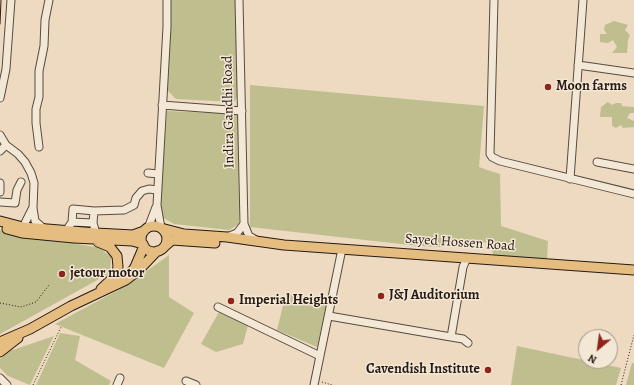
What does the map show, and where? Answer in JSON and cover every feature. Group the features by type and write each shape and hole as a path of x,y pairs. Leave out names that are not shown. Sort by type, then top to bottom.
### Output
{"main road":[{"path":"0,221 23,227 133,235 154,226 161,228 166,234 166,242 161,249 126,280 89,299 71,306 30,329 0,342"},
{"path":"0,227 22,233 74,238 132,241 144,245 152,251 161,249"},
{"name":"Sayed Hossen Road","path":"161,228 184,234 227,237 280,245"},
{"path":"126,280 135,267 144,245 142,237 146,229"},
{"path":"74,238 100,242 110,247 117,256 118,267 116,275 89,299"},
{"name":"Sayed Hossen Road","path":"161,249 172,240 178,240 226,244 280,245 342,249 634,270"},
{"path":"0,352 30,329"}],"street":[{"path":"0,98 6,69 11,0"},
{"path":"39,147 36,109 39,97 39,71 44,46 49,0"},
{"path":"146,229 156,205 158,190 167,27 167,0"},
{"name":"Indira Gandhi Road","path":"239,0 244,224"},
{"path":"494,0 490,154 495,159 500,161 634,194"},
{"path":"570,179 583,0"},
{"path":"578,65 634,73"},
{"path":"162,105 242,111"},
{"path":"0,135 6,145 18,154 25,162 31,173 34,183 33,208 35,221 43,228"},
{"path":"0,151 6,145"},
{"path":"597,162 634,169"},
{"path":"148,173 158,174"},
{"path":"0,202 15,203 17,190 21,182"},
{"path":"0,183 0,192"},
{"path":"66,231 72,222 73,210 124,210 134,204 136,198 142,191 149,189 158,190"},
{"path":"156,205 161,228"},
{"path":"23,227 33,208"},
{"path":"94,211 93,224 96,233"},
{"path":"72,222 93,224"},
{"path":"227,237 237,233 244,224 249,236 264,243"},
{"path":"315,383 342,249"},
{"path":"451,337 463,267 467,258"},
{"path":"218,307 320,356"},
{"path":"328,316 451,337 464,340 468,343"},
{"path":"0,378 7,385"},
{"path":"186,380 196,385"},
{"path":"0,382 7,385"}],"path":[{"path":"0,303 21,307 36,302 48,285"},
{"path":"33,385 61,327"},
{"path":"621,385 634,335"},
{"path":"315,383 332,385"}],"green space":[{"path":"169,0 235,0 238,96 234,102 176,99 168,91"},
{"path":"614,21 628,25 625,30 630,35 627,53 612,53 617,47 613,40 608,43 600,42 600,34 607,34 604,30 605,25"},
{"path":"250,85 484,106 479,167 500,174 501,226 548,241 547,260 493,255 491,243 453,240 442,247 419,246 250,227"},
{"path":"608,102 612,105 621,103 622,106 634,107 634,113 630,113 627,118 634,121 634,127 623,128 621,125 616,128 612,126 612,117 600,117 601,107"},
{"path":"167,111 238,114 239,224 229,230 174,224 162,217 160,205"},
{"path":"0,230 100,248 111,257 110,273 0,334"},
{"path":"169,255 169,297 194,313 164,368 55,324 126,286"},
{"path":"286,294 327,301 317,347 277,330"},
{"path":"219,312 248,325 243,344 216,352 201,344"},
{"path":"60,333 80,336 75,360 111,381 109,385 36,385"},
{"path":"54,336 30,385 8,376 0,368 0,359 10,351"},
{"path":"517,346 578,359 578,369 621,368 616,385 511,385"},
{"path":"632,363 634,363 634,385 626,385"}],"tram line":[{"path":"0,24 1,0"}],"place":[{"name":"Moon farms","path":"548,87"},
{"name":"jetour motor","path":"62,274"},
{"name":"J&J Auditorium","path":"381,296"},
{"name":"Imperial Heights","path":"231,301"},
{"name":"Cavendish Institute","path":"488,370"}]}
